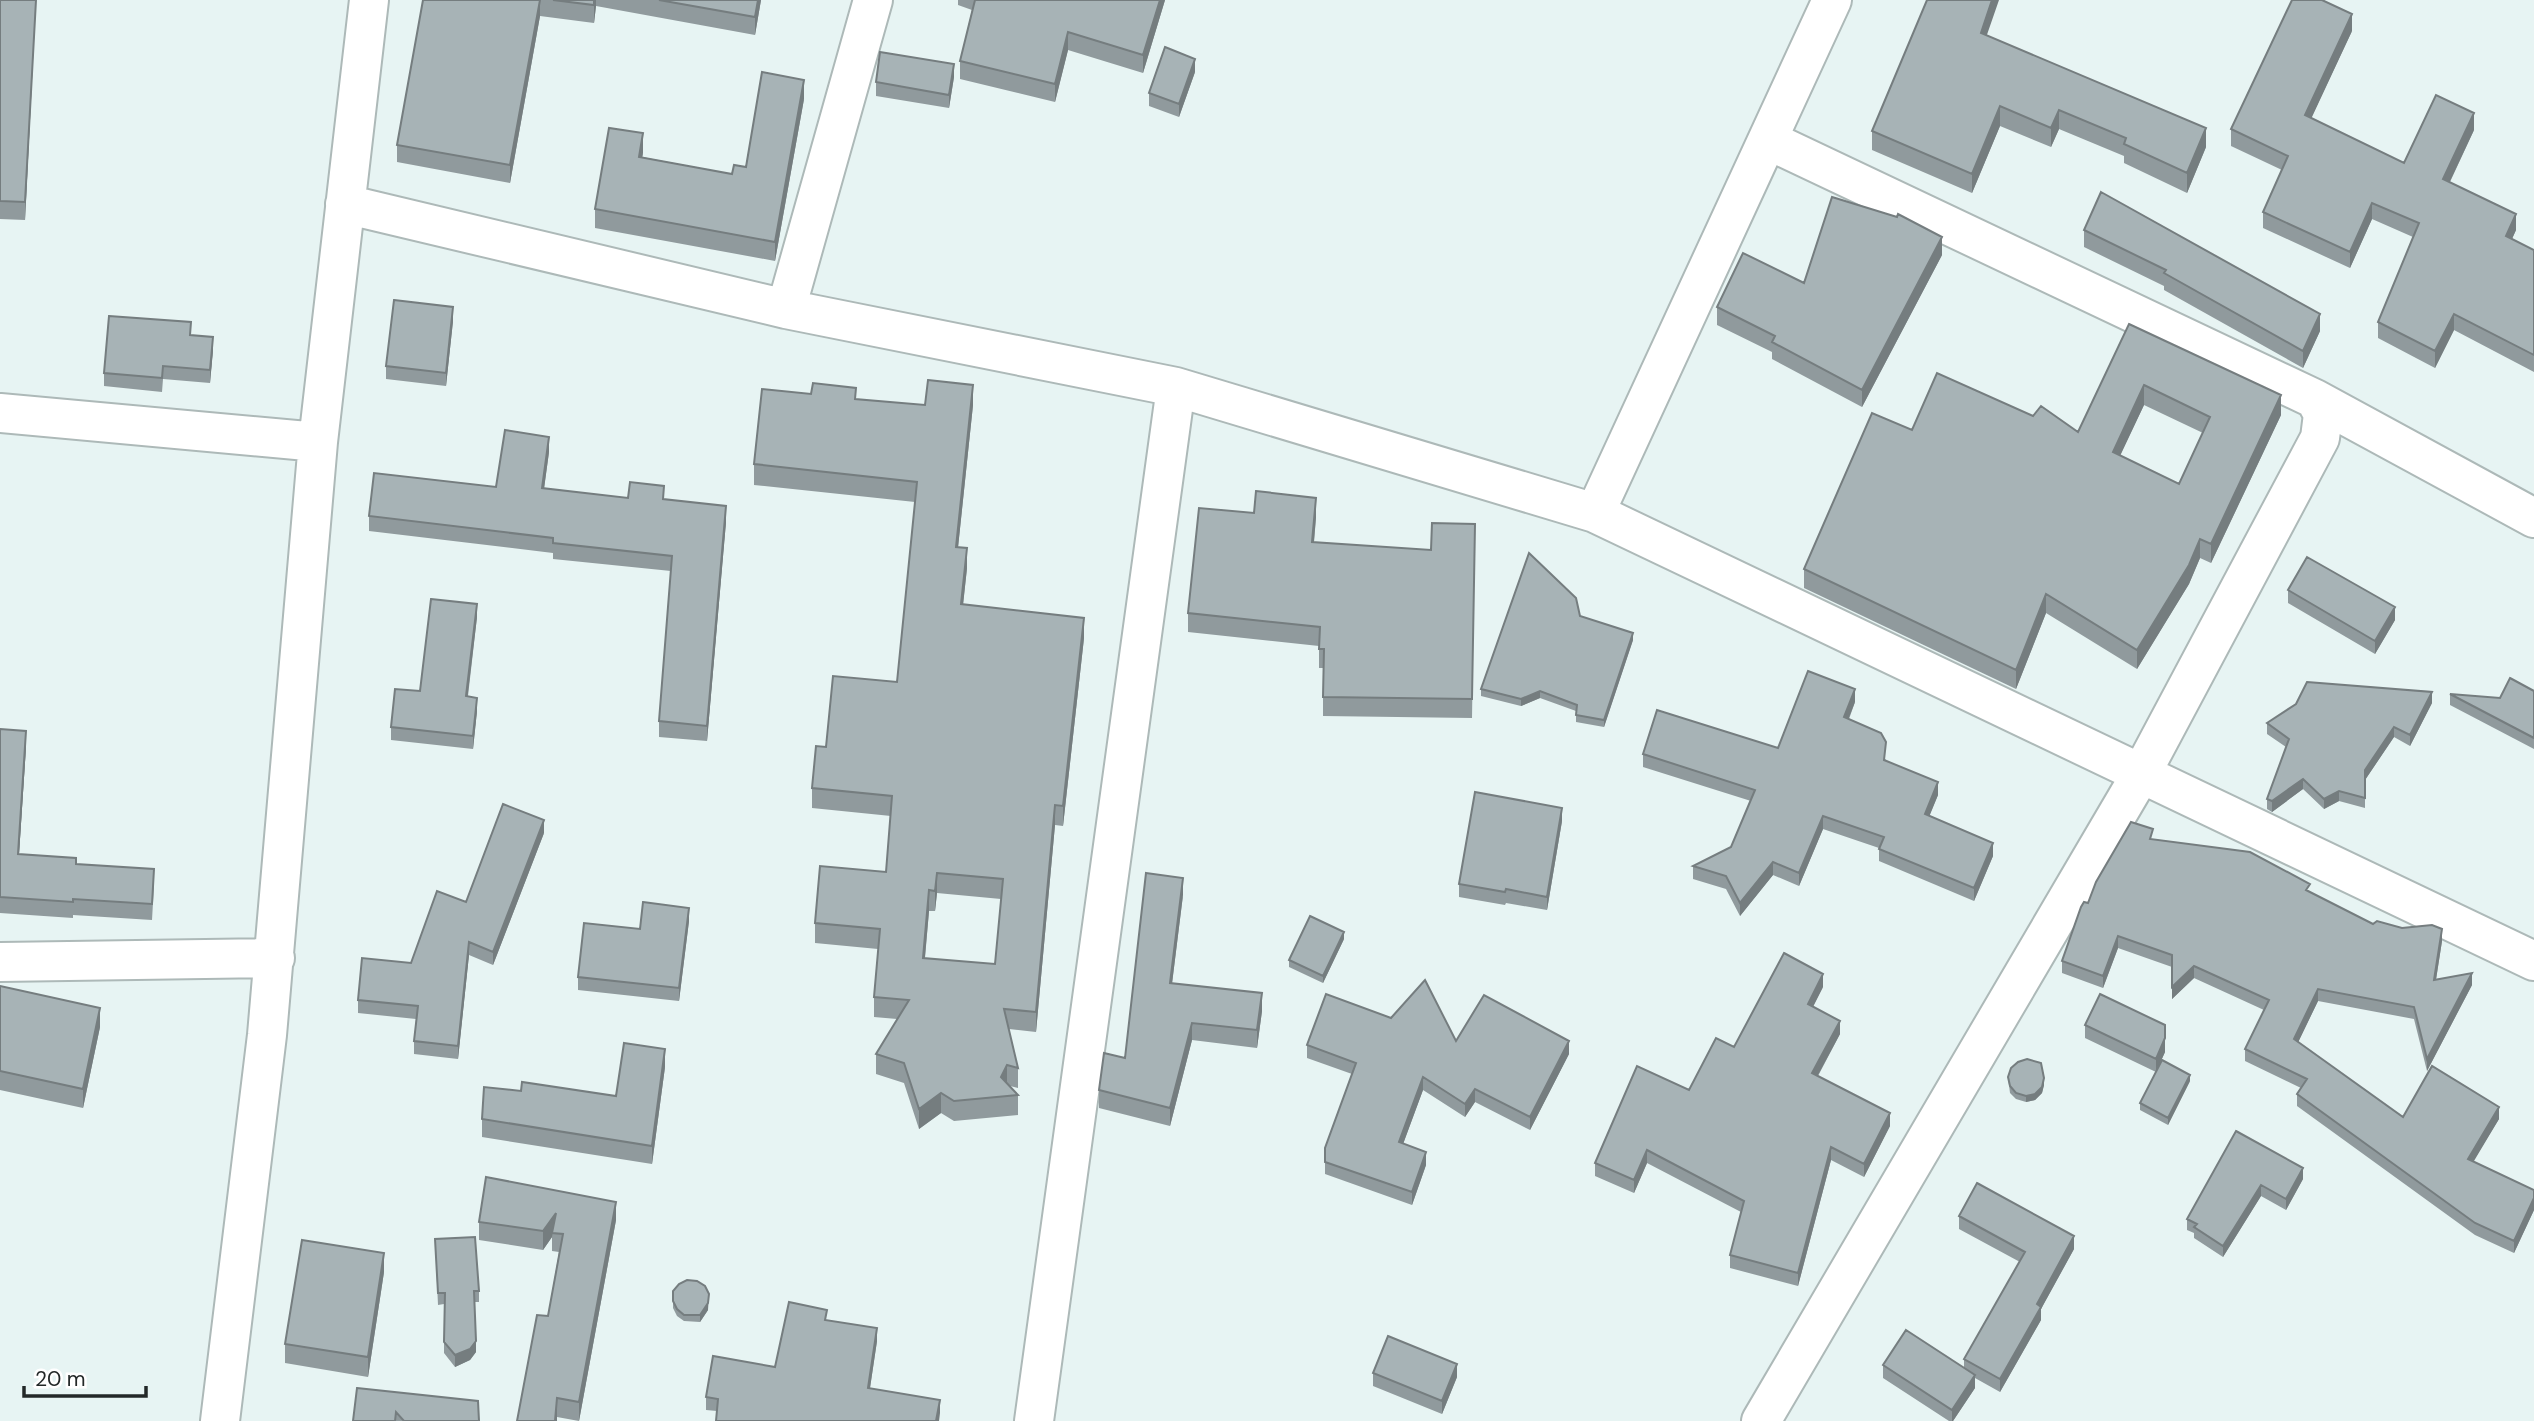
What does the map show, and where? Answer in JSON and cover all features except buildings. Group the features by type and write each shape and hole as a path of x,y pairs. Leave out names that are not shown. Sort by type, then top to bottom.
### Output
{"street":[{"path":"220,1421 275,958 318,442 369,0"},
{"path":"786,309 873,0"},
{"path":"1595,513 1832,0"},
{"path":"1768,140 2315,399 2534,518"},
{"path":"345,204 786,309 1176,387 1595,513 2534,961"},
{"path":"1034,1421 1176,387"},
{"path":"1761,1421 2141,774 2320,438 2323,414 2315,399"},
{"path":"0,413 318,442"},
{"path":"0,962 275,958"}]}
